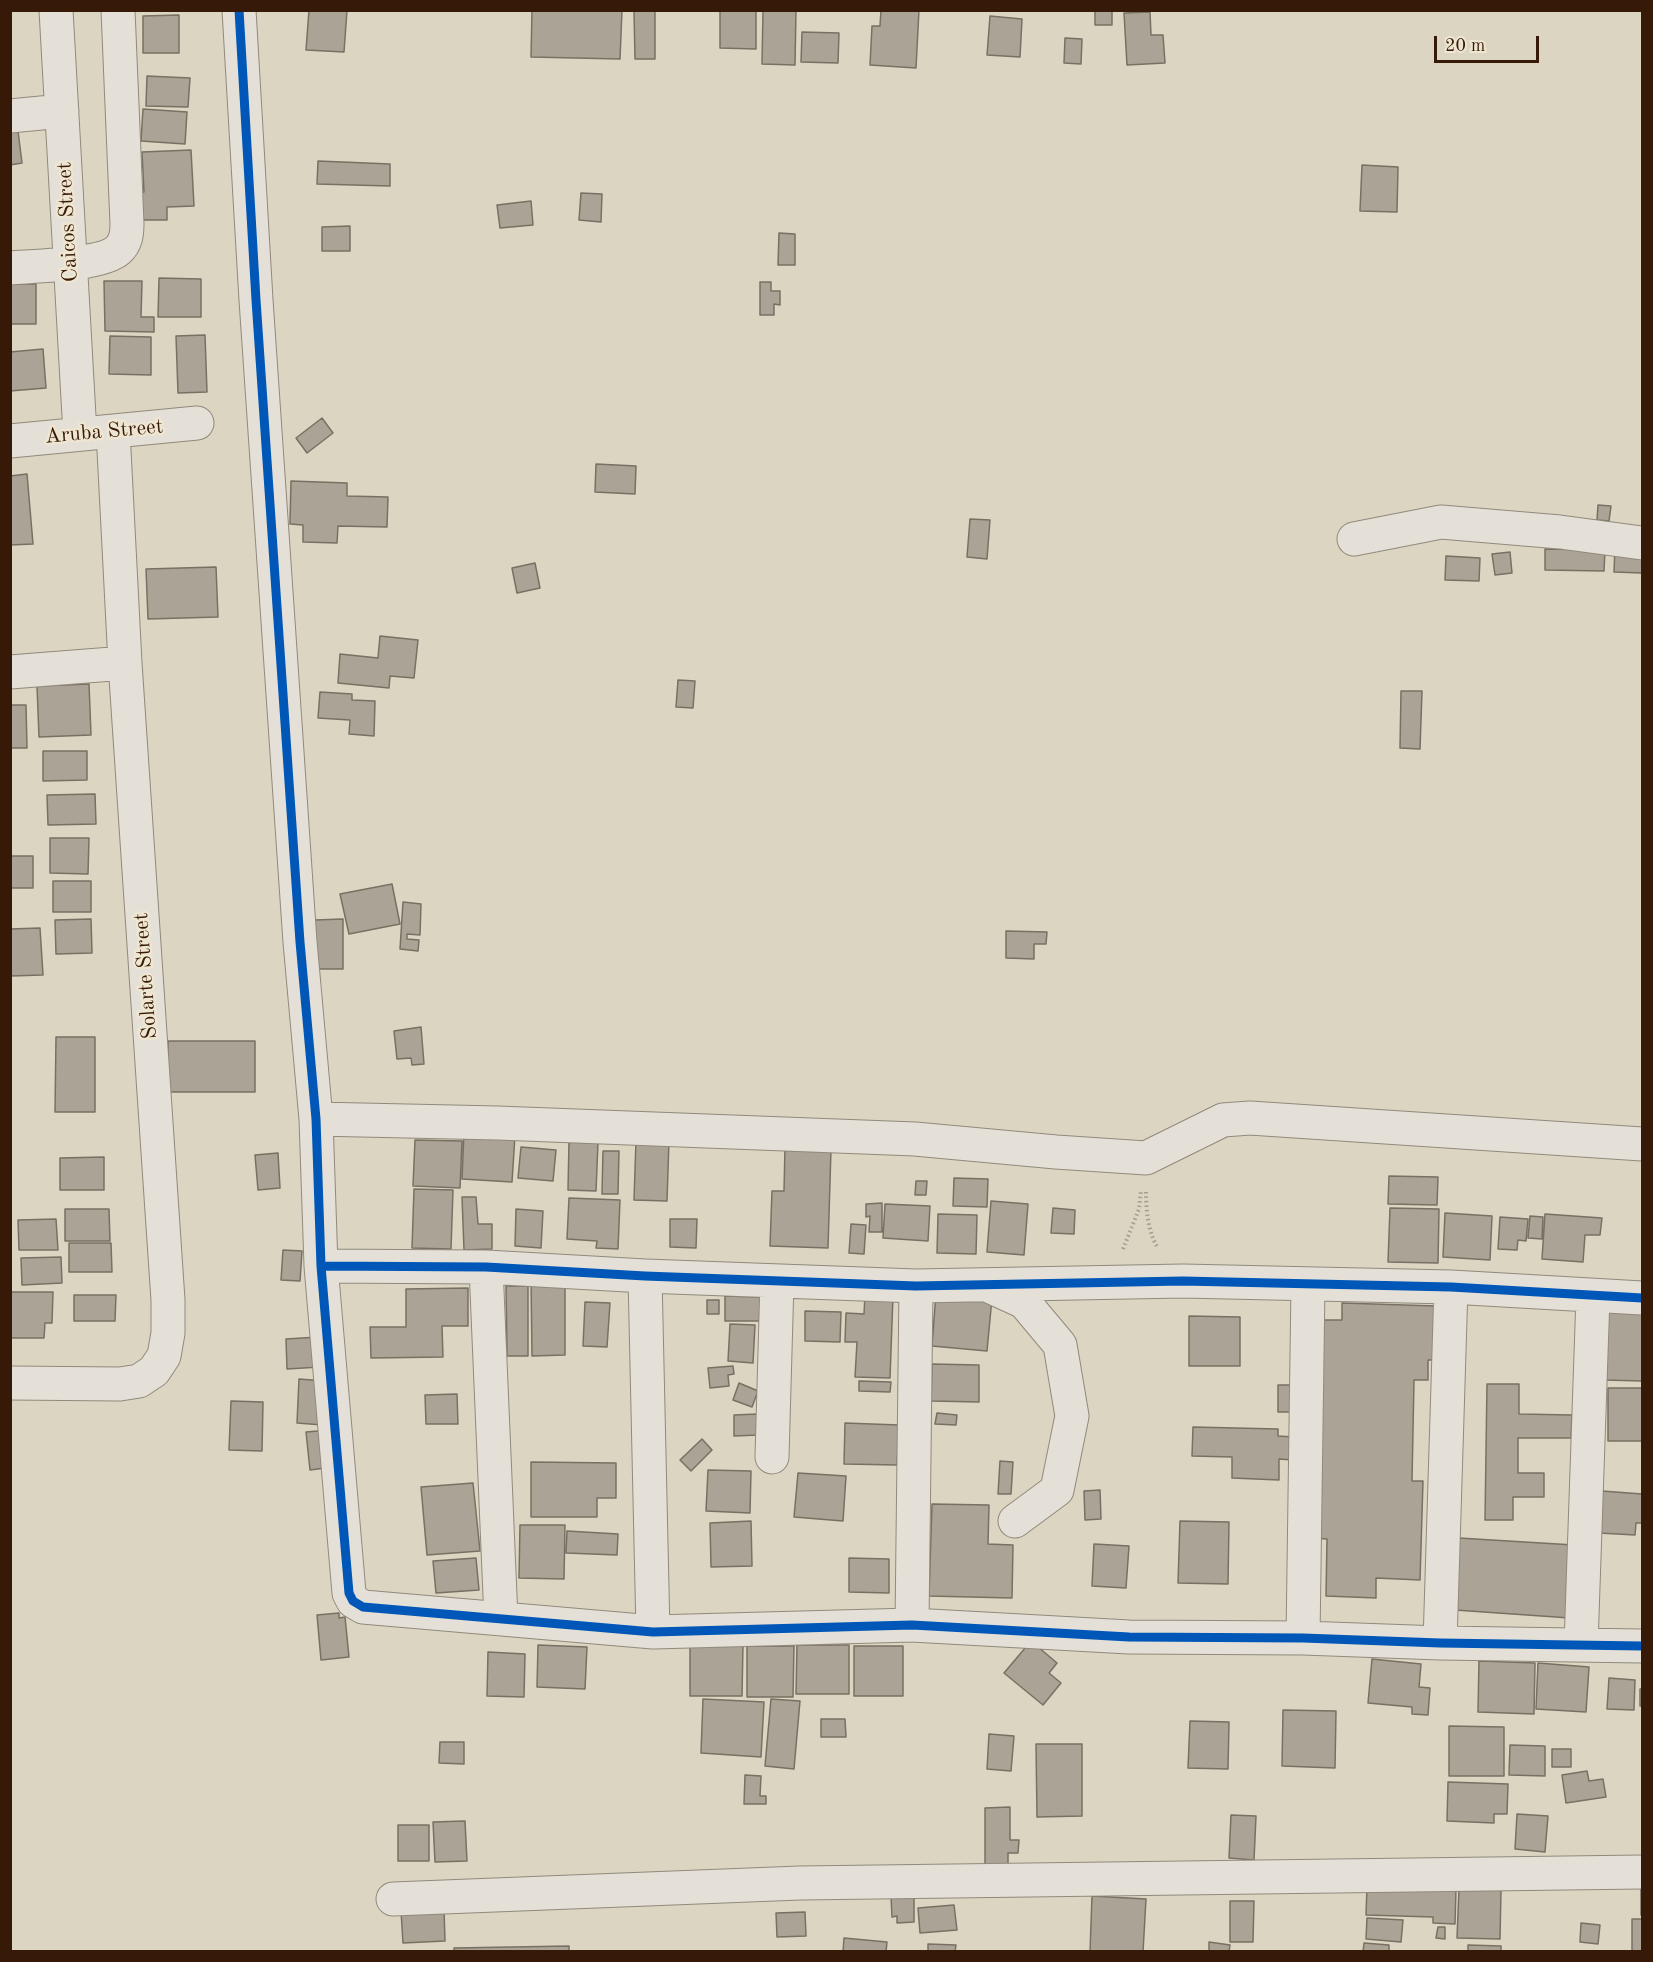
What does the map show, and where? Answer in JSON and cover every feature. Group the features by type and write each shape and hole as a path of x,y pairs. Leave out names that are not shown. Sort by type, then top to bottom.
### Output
{"street":[{"name":"Caicos Street","path":"56,10 80,434"},
{"path":"10,268 109,256 124,244 127,236 118,10"},
{"path":"238,10 257,324 300,942 316,1119 321,1266 348,1593 353,1601 363,1607 653,1632 912,1625 1129,1637 1303,1638 1642,1646"},
{"path":"10,116 62,111"},
{"name":"Aruba Street","path":"10,441 197,423"},
{"name":"Solarte Street","path":"10,1383 120,1384 139,1381 154,1371 164,1356 168,1333 168,1300 124,663 113,431"},
{"path":"1354,539 1441,522 1560,532 1642,543"},
{"path":"10,672 124,663"},
{"path":"316,1119 498,1123 915,1139 1146,1158 1223,1120 1250,1118 1642,1143"},
{"path":"321,1266 486,1267 645,1276 916,1286 1183,1281 1451,1287 1642,1298"},
{"path":"486,1267 501,1620"},
{"path":"645,1276 653,1632"},
{"path":"772,1457 777,1281"},
{"path":"987,1285 1024,1302 1060,1345 1072,1416 1057,1490 1015,1521"},
{"path":"1303,1638 1308,1285"},
{"path":"912,1625 916,1286"},
{"path":"1440,1643 1451,1287"},
{"path":"1581,1645 1593,1296"},
{"path":"393,1899 800,1883 1642,1872"}],"path":[{"path":"1146,1158 1146,1209 1155,1243 1183,1281"},
{"path":"1102,1282 1115,1268 1139,1209 1146,1158"}],"building":[{"path":"309,10 347,10 344,52 306,50"},
{"path":"532,10 622,10 620,59 531,57"},
{"path":"634,10 655,10 655,59 635,59"},
{"path":"720,10 756,10 756,49 720,48"},
{"path":"763,10 796,10 795,65 762,64"},
{"path":"881,10 919,10 916,68 870,65 872,26 880,26"},
{"path":"1095,10 1112,10 1112,25 1095,25"},
{"path":"1150,12 1151,35 1163,35 1165,63 1127,65 1124,13"},
{"path":"179,15 179,53 143,53 143,16"},
{"path":"990,16 1022,19 1020,57 987,55"},
{"path":"802,32 839,33 838,63 801,62"},
{"path":"1065,38 1082,39 1081,64 1064,63"},
{"path":"147,76 190,78 188,107 146,106"},
{"path":"143,109 187,112 185,144 141,141"},
{"path":"18,131 22,163 10,165 10,132"},
{"path":"191,150 194,206 167,207 167,220 137,220 136,193 144,192 142,152"},
{"path":"318,161 390,164 390,186 317,184"},
{"path":"1362,165 1398,167 1397,212 1360,211"},
{"path":"581,193 602,194 601,222 579,220"},
{"path":"531,201 533,225 500,228 497,205"},
{"path":"350,226 350,251 322,251 322,227"},
{"path":"779,233 795,234 795,265 778,265"},
{"path":"159,278 201,279 201,317 158,317"},
{"path":"104,281 142,281 141,317 154,317 154,332 105,331"},
{"path":"760,282 771,282 771,291 780,291 780,305 774,304 774,315 760,315"},
{"path":"10,284 36,284 36,324 10,324"},
{"path":"205,335 207,392 178,393 176,336"},
{"path":"110,336 151,337 151,375 109,374"},
{"path":"43,349 46,388 10,391 10,352"},
{"path":"322,418 333,433 307,453 296,438"},
{"path":"596,464 636,466 635,494 595,492"},
{"path":"27,474 33,544 10,545 10,476"},
{"path":"291,481 347,483 347,496 388,497 387,527 338,526 337,543 303,542 303,525 290,524"},
{"path":"1598,505 1611,506 1609,521 1597,520"},
{"path":"970,519 990,520 987,559 967,557"},
{"path":"1615,546 1642,547 1642,573 1614,572"},
{"path":"1545,549 1605,550 1604,571 1545,570"},
{"path":"1510,552 1512,573 1495,575 1492,554"},
{"path":"1446,556 1480,558 1479,581 1445,580"},
{"path":"535,563 540,588 517,593 512,568"},
{"path":"216,567 218,617 148,619 146,569"},
{"path":"380,636 418,640 414,678 390,676 389,688 338,683 340,654 378,658"},
{"path":"678,680 695,681 693,708 676,707"},
{"path":"89,684 91,735 39,737 37,686"},
{"path":"1401,691 1422,691 1420,749 1400,748"},
{"path":"320,692 352,694 352,700 375,701 374,736 349,734 350,720 318,718"},
{"path":"10,705 26,705 27,748 10,748"},
{"path":"43,751 87,751 87,780 43,781"},
{"path":"95,794 96,824 48,825 47,795"},
{"path":"50,838 89,838 88,874 50,873"},
{"path":"10,856 33,856 33,888 10,888"},
{"path":"53,881 91,881 91,912 53,912"},
{"path":"392,884 400,924 349,934 340,894"},
{"path":"403,902 421,904 420,935 407,934 407,939 419,940 418,951 400,949"},
{"path":"91,919 92,953 56,954 55,920"},
{"path":"343,919 343,969 316,969 315,920"},
{"path":"40,928 43,975 10,976 10,929"},
{"path":"1006,931 1047,932 1046,944 1034,944 1034,959 1006,958"},
{"path":"421,1027 424,1064 412,1065 411,1058 397,1059 394,1031"},
{"path":"56,1037 95,1037 95,1112 55,1112"},
{"path":"168,1041 255,1041 255,1092 168,1092"},
{"path":"464,1132 515,1135 512,1182 462,1179"},
{"path":"415,1140 462,1141 460,1188 413,1186"},
{"path":"636,1140 669,1140 667,1201 634,1200"},
{"path":"569,1141 598,1142 596,1191 568,1190"},
{"path":"521,1147 556,1150 553,1181 518,1178"},
{"path":"785,1147 831,1149 828,1248 770,1246 772,1191 784,1191"},
{"path":"603,1151 619,1151 618,1194 602,1194"},
{"path":"278,1153 280,1188 258,1190 255,1155"},
{"path":"104,1157 104,1190 60,1190 60,1158"},
{"path":"1389,1176 1438,1177 1437,1205 1388,1204"},
{"path":"954,1178 988,1179 987,1207 953,1206"},
{"path":"916,1181 927,1181 926,1195 915,1195"},
{"path":"414,1189 453,1190 451,1249 412,1248"},
{"path":"462,1197 476,1197 478,1224 492,1224 492,1249 464,1250"},
{"path":"569,1198 620,1200 618,1249 596,1248 597,1241 567,1239"},
{"path":"991,1201 1028,1204 1024,1255 987,1252"},
{"path":"882,1203 882,1232 869,1232 870,1216 866,1217 866,1204"},
{"path":"885,1204 930,1206 928,1241 883,1238"},
{"path":"1053,1208 1075,1210 1074,1234 1051,1233"},
{"path":"1390,1208 1439,1209 1438,1263 1388,1262"},
{"path":"65,1209 109,1209 110,1241 65,1241"},
{"path":"516,1209 543,1211 541,1248 515,1246"},
{"path":"1445,1213 1492,1216 1490,1260 1443,1257"},
{"path":"938,1214 977,1215 976,1254 937,1253"},
{"path":"1545,1214 1602,1218 1600,1235 1585,1235 1583,1262 1542,1259"},
{"path":"1530,1216 1543,1217 1542,1239 1528,1238"},
{"path":"1500,1217 1528,1219 1526,1241 1518,1240 1517,1250 1498,1249"},
{"path":"56,1219 58,1250 19,1250 18,1220"},
{"path":"670,1219 697,1219 696,1248 670,1247"},
{"path":"851,1224 866,1225 864,1254 849,1253"},
{"path":"69,1243 111,1243 112,1272 69,1272"},
{"path":"283,1250 302,1251 300,1281 281,1280"},
{"path":"61,1257 62,1283 22,1285 21,1258"},
{"path":"531,1278 565,1280 565,1355 532,1356"},
{"path":"506,1286 528,1286 528,1356 507,1356"},
{"path":"468,1288 468,1326 442,1326 443,1357 371,1358 370,1327 406,1327 406,1289"},
{"path":"10,1292 53,1292 52,1323 45,1323 44,1338 10,1338"},
{"path":"936,1293 992,1298 987,1351 932,1346"},
{"path":"74,1295 116,1295 115,1321 74,1321"},
{"path":"865,1295 893,1296 890,1378 855,1377 857,1342 845,1342 846,1313 864,1314"},
{"path":"725,1296 764,1297 764,1321 725,1321"},
{"path":"707,1300 719,1300 719,1314 707,1314"},
{"path":"585,1302 610,1303 607,1347 583,1346"},
{"path":"1342,1303 1436,1306 1434,1360 1428,1360 1428,1380 1414,1380 1412,1481 1423,1481 1420,1580 1376,1578 1376,1598 1326,1596 1327,1539 1314,1538 1320,1320 1342,1320"},
{"path":"1607,1309 1642,1311 1642,1381 1604,1380"},
{"path":"805,1311 841,1312 840,1342 805,1341"},
{"path":"1189,1316 1240,1317 1240,1366 1189,1366"},
{"path":"730,1324 755,1325 753,1363 728,1361"},
{"path":"318,1337 320,1367 287,1369 286,1339"},
{"path":"932,1364 979,1365 979,1402 931,1401"},
{"path":"733,1366 734,1374 728,1375 729,1386 710,1388 708,1368"},
{"path":"299,1379 325,1381 323,1425 297,1423"},
{"path":"859,1381 891,1382 890,1392 859,1391"},
{"path":"739,1383 758,1391 752,1407 733,1400"},
{"path":"1487,1384 1519,1384 1519,1414 1572,1415 1571,1438 1518,1438 1518,1473 1544,1473 1544,1497 1513,1497 1513,1520 1485,1520"},
{"path":"1278,1385 1294,1385 1295,1412 1278,1412"},
{"path":"1608,1388 1642,1388 1642,1441 1608,1441"},
{"path":"457,1394 458,1424 426,1424 425,1395"},
{"path":"231,1401 263,1402 262,1451 229,1450"},
{"path":"937,1413 957,1415 956,1425 935,1424"},
{"path":"758,1414 758,1435 734,1436 734,1415"},
{"path":"845,1423 899,1425 897,1465 844,1464"},
{"path":"1193,1427 1278,1429 1278,1436 1294,1437 1293,1460 1279,1459 1279,1480 1232,1478 1232,1457 1192,1456"},
{"path":"330,1430 333,1467 310,1470 306,1432"},
{"path":"702,1439 712,1450 691,1471 680,1460"},
{"path":"1000,1461 1013,1462 1011,1494 998,1494"},
{"path":"531,1462 616,1463 616,1498 597,1498 597,1517 531,1517"},
{"path":"708,1470 751,1471 750,1513 706,1511"},
{"path":"798,1473 846,1476 843,1521 794,1517"},
{"path":"473,1483 480,1551 427,1555 421,1487"},
{"path":"1100,1490 1101,1519 1085,1520 1084,1491"},
{"path":"1602,1491 1642,1494 1642,1523 1636,1523 1635,1535 1599,1533"},
{"path":"932,1504 989,1505 988,1544 1013,1545 1012,1598 929,1596"},
{"path":"751,1521 752,1566 711,1567 710,1523"},
{"path":"1180,1521 1229,1522 1228,1584 1178,1583"},
{"path":"520,1525 565,1525 564,1579 519,1578"},
{"path":"567,1531 618,1534 617,1555 566,1553"},
{"path":"1459,1538 1574,1545 1570,1618 1455,1610"},
{"path":"1094,1544 1129,1546 1126,1588 1092,1586"},
{"path":"476,1558 479,1590 436,1593 433,1561"},
{"path":"849,1558 889,1559 889,1593 849,1592"},
{"path":"339,1613 339,1618 345,1617 349,1657 321,1660 317,1615"},
{"path":"1031,1641 1057,1663 1049,1673 1061,1683 1043,1705 1004,1673"},
{"path":"538,1645 587,1647 585,1689 537,1687"},
{"path":"690,1645 743,1645 742,1696 690,1696"},
{"path":"797,1645 849,1645 849,1694 796,1694"},
{"path":"747,1646 794,1646 793,1697 747,1697"},
{"path":"854,1646 903,1646 903,1696 854,1696"},
{"path":"488,1652 525,1654 524,1697 487,1696"},
{"path":"1372,1659 1421,1664 1419,1687 1430,1688 1428,1715 1412,1714 1412,1707 1368,1703"},
{"path":"1479,1661 1535,1663 1534,1714 1478,1712"},
{"path":"1538,1663 1589,1667 1586,1712 1536,1709"},
{"path":"1609,1678 1635,1680 1634,1710 1607,1709"},
{"path":"1640,1689 1642,1689 1642,1706 1640,1706"},
{"path":"703,1699 764,1702 761,1757 701,1753"},
{"path":"771,1699 800,1701 794,1769 765,1766"},
{"path":"1283,1710 1336,1711 1335,1768 1282,1766"},
{"path":"821,1719 845,1719 846,1737 821,1737"},
{"path":"1190,1721 1229,1722 1228,1769 1188,1768"},
{"path":"1449,1726 1504,1727 1504,1776 1449,1776"},
{"path":"989,1734 1014,1736 1011,1771 987,1769"},
{"path":"440,1742 464,1742 464,1764 439,1763"},
{"path":"1036,1744 1082,1744 1082,1816 1037,1817"},
{"path":"1510,1745 1545,1746 1545,1776 1509,1775"},
{"path":"1552,1749 1571,1749 1571,1767 1552,1767"},
{"path":"1587,1771 1589,1781 1603,1779 1606,1797 1566,1803 1562,1775"},
{"path":"745,1775 761,1776 760,1796 766,1796 766,1804 744,1804"},
{"path":"1448,1782 1508,1784 1507,1814 1494,1814 1494,1823 1447,1821"},
{"path":"1010,1807 1010,1840 1019,1840 1018,1853 1008,1853 1008,1867 985,1867 985,1808"},
{"path":"1517,1814 1548,1816 1545,1852 1515,1849"},
{"path":"1231,1815 1256,1816 1254,1860 1229,1858"},
{"path":"465,1821 467,1861 435,1862 433,1822"},
{"path":"398,1825 429,1825 429,1861 398,1861"},
{"path":"1367,1887 1456,1889 1455,1924 1433,1923 1433,1917 1366,1915"},
{"path":"1642,1887 1642,1915 1641,1915"},
{"path":"1459,1889 1501,1890 1500,1939 1457,1938"},
{"path":"914,1895 914,1922 897,1923 897,1916 892,1917 891,1896"},
{"path":"1092,1896 1146,1899 1143,1952 1090,1952"},
{"path":"1230,1901 1254,1901 1253,1942 1230,1942"},
{"path":"954,1905 957,1930 920,1933 918,1908"},
{"path":"444,1909 445,1941 403,1943 401,1911"},
{"path":"805,1912 806,1936 777,1937 776,1913"},
{"path":"1367,1918 1403,1920 1401,1942 1366,1939"},
{"path":"1632,1919 1642,1919 1642,1952 1632,1952"},
{"path":"1581,1923 1600,1925 1598,1944 1580,1942"},
{"path":"1438,1927 1445,1927 1445,1939 1436,1938"},
{"path":"844,1938 887,1942 886,1952 843,1952"},
{"path":"1209,1942 1230,1945 1229,1952 1209,1952"},
{"path":"1364,1943 1389,1945 1389,1952 1363,1952"},
{"path":"928,1944 956,1945 955,1952 928,1952"},
{"path":"1468,1945 1501,1946 1501,1952 1468,1952"},
{"path":"569,1946 569,1952 454,1952 454,1948"}],"cycle path":[{"path":"239,10 256,300 300,942 316,1119 321,1266 486,1267 645,1276 916,1286 1183,1281 1451,1287 1642,1298"},
{"path":"321,1266 349,1593 353,1601 363,1607 653,1632 912,1625 1129,1637 1303,1638 1642,1646"}]}
